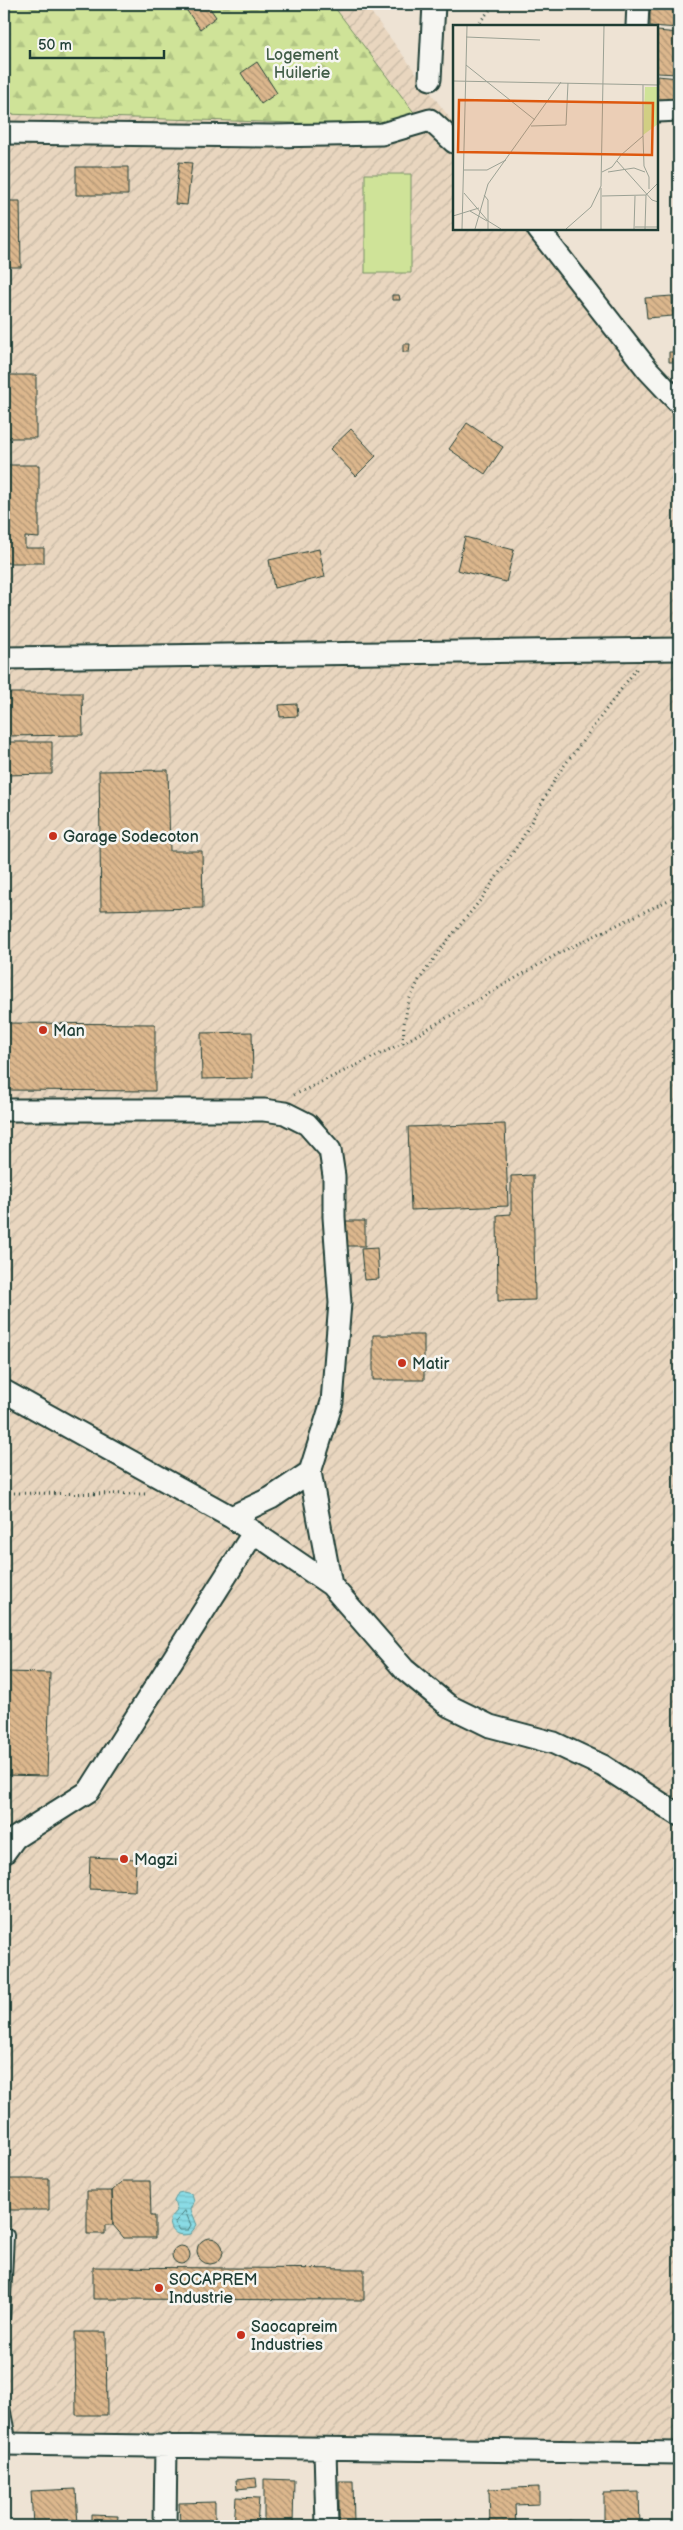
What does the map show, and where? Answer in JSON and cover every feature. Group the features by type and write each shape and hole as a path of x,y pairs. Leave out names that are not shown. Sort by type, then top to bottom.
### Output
{"street":[{"path":"430,78 434,4"},
{"path":"637,25 638,4"},
{"path":"658,110 679,110"},
{"path":"4,133 272,136 382,134 430,120 453,119"},
{"path":"430,120 453,141"},
{"path":"539,230 648,370 679,403"},
{"path":"4,658 679,649"},
{"path":"4,1110 264,1110 285,1113 307,1124 330,1150 334,1176 334,1217 340,1303 332,1402 310,1472 332,1585"},
{"path":"4,1392 231,1517 332,1585 404,1670 449,1706 490,1726 554,1743 603,1766 679,1815"},
{"path":"231,1517 271,1498 310,1472"},
{"path":"4,1853 15,1838 89,1791 254,1532"},
{"path":"8,2444 679,2453"},
{"path":"165,2526 166,2445"},
{"path":"325,2449 327,2526"}],"lane":[{"path":"4,2320 8,2235"},
{"path":"4,2407 8,2444"}],"path":[{"path":"477,25 495,4"},
{"path":"403,1043 404,1024 409,1000 419,980 483,897 520,842 558,774 653,649"},
{"path":"264,1110 403,1043 561,952 679,895"},
{"path":"4,1493 151,1494"}],"shaded area":[{"path":"4,4 365,4 453,123 453,230 536,230 679,410 679,2445 4,2448"}],"green space":[{"name":"Logement Huilerie","path":"4,4 332,4 425,127 4,114"},
{"path":"365,174 411,174 411,273 365,273"}],"water":[{"path":"178,2193 192,2194 194,2202 191,2210 197,2225 190,2234 182,2235 173,2231 170,2219 177,2211 174,2201"}],"building":[{"path":"182,4 213,4 209,7 216,17 200,29"},
{"path":"650,4 679,6 679,28 650,25"},
{"path":"658,31 679,33 679,74 658,73"},
{"path":"257,62 277,93 261,104 241,73"},
{"path":"658,76 679,78 679,104 662,104 658,100"},
{"path":"179,162 192,163 187,205 175,204"},
{"path":"76,167 128,167 128,195 76,195"},
{"path":"4,201 20,201 21,267 4,267"},
{"path":"392,295 399,295 400,300 392,300"},
{"path":"672,296 673,316 647,318 645,298"},
{"path":"679,297 679,313 677,313 676,298"},
{"path":"403,344 410,344 409,352 403,352"},
{"path":"673,348 678,348 678,362 669,362 669,352 673,352"},
{"path":"4,375 36,375 36,438 4,438"},
{"path":"467,423 503,447 485,474 449,449"},
{"path":"351,429 376,456 356,476 330,449"},
{"path":"4,465 39,465 39,538 25,537 25,548 44,548 44,563 4,563"},
{"path":"465,537 514,550 506,582 457,570"},
{"path":"319,549 325,577 274,588 269,560"},
{"path":"4,693 82,693 83,735 4,736"},
{"path":"297,704 298,716 280,717 279,705"},
{"path":"4,742 52,742 52,774 4,775"},
{"path":"168,770 170,851 202,851 203,908 101,910 99,771"},
{"path":"4,1023 155,1024 155,1091 4,1090"},
{"path":"252,1032 253,1078 202,1079 201,1033"},
{"path":"505,1124 508,1206 411,1210 408,1127"},
{"path":"533,1175 535,1300 498,1301 497,1215 511,1214 511,1176"},
{"path":"346,1221 365,1221 365,1246 347,1246"},
{"path":"377,1248 379,1279 364,1280 361,1249"},
{"path":"373,1335 424,1335 424,1380 373,1380"},
{"path":"4,1550 7,1586 4,1587"},
{"path":"4,1672 50,1673 47,1776 4,1775"},
{"path":"90,1857 136,1859 135,1891 89,1889"},
{"path":"6,2179 49,2179 49,2210 6,2210"},
{"path":"123,2181 150,2181 151,2216 155,2216 155,2238 124,2238 113,2225 112,2191"},
{"path":"87,2191 112,2191 113,2225 105,2225 105,2234 87,2234"},
{"path":"210,2238 219,2242 223,2251 219,2260 210,2264 201,2260 197,2251 201,2242"},
{"path":"181,2246 187,2249 190,2255 187,2261 181,2264 175,2261 172,2255 175,2249"},
{"path":"93,2267 364,2269 364,2300 93,2299"},
{"path":"75,2332 106,2332 107,2415 76,2415"},
{"path":"256,2478 257,2487 237,2489 236,2480"},
{"path":"264,2479 294,2480 293,2526 264,2526"},
{"path":"339,2481 353,2481 354,2523 339,2524"},
{"path":"539,2487 539,2504 515,2505 516,2526 490,2526 489,2489"},
{"path":"76,2489 78,2526 33,2526 31,2491"},
{"path":"639,2492 640,2526 604,2526 604,2493"},
{"path":"236,2497 259,2498 257,2526 234,2526"},
{"path":"215,2502 215,2526 180,2526 179,2503"},
{"path":"91,2515 118,2516 117,2526 91,2526"},
{"path":"457,2519 457,2526 354,2526 354,2522"},
{"path":"570,2520 580,2526 559,2526 560,2524"}],"place":[{"name":"Garage Sodecoton","path":"53,836"},
{"name":"Man","path":"43,1030"},
{"name":"Matir","path":"402,1363"},
{"name":"Magzi","path":"124,1859"},
{"name":"SOCAPREM Industrie","path":"159,2288"},
{"name":"Saocapreim Industries","path":"241,2335"}]}
